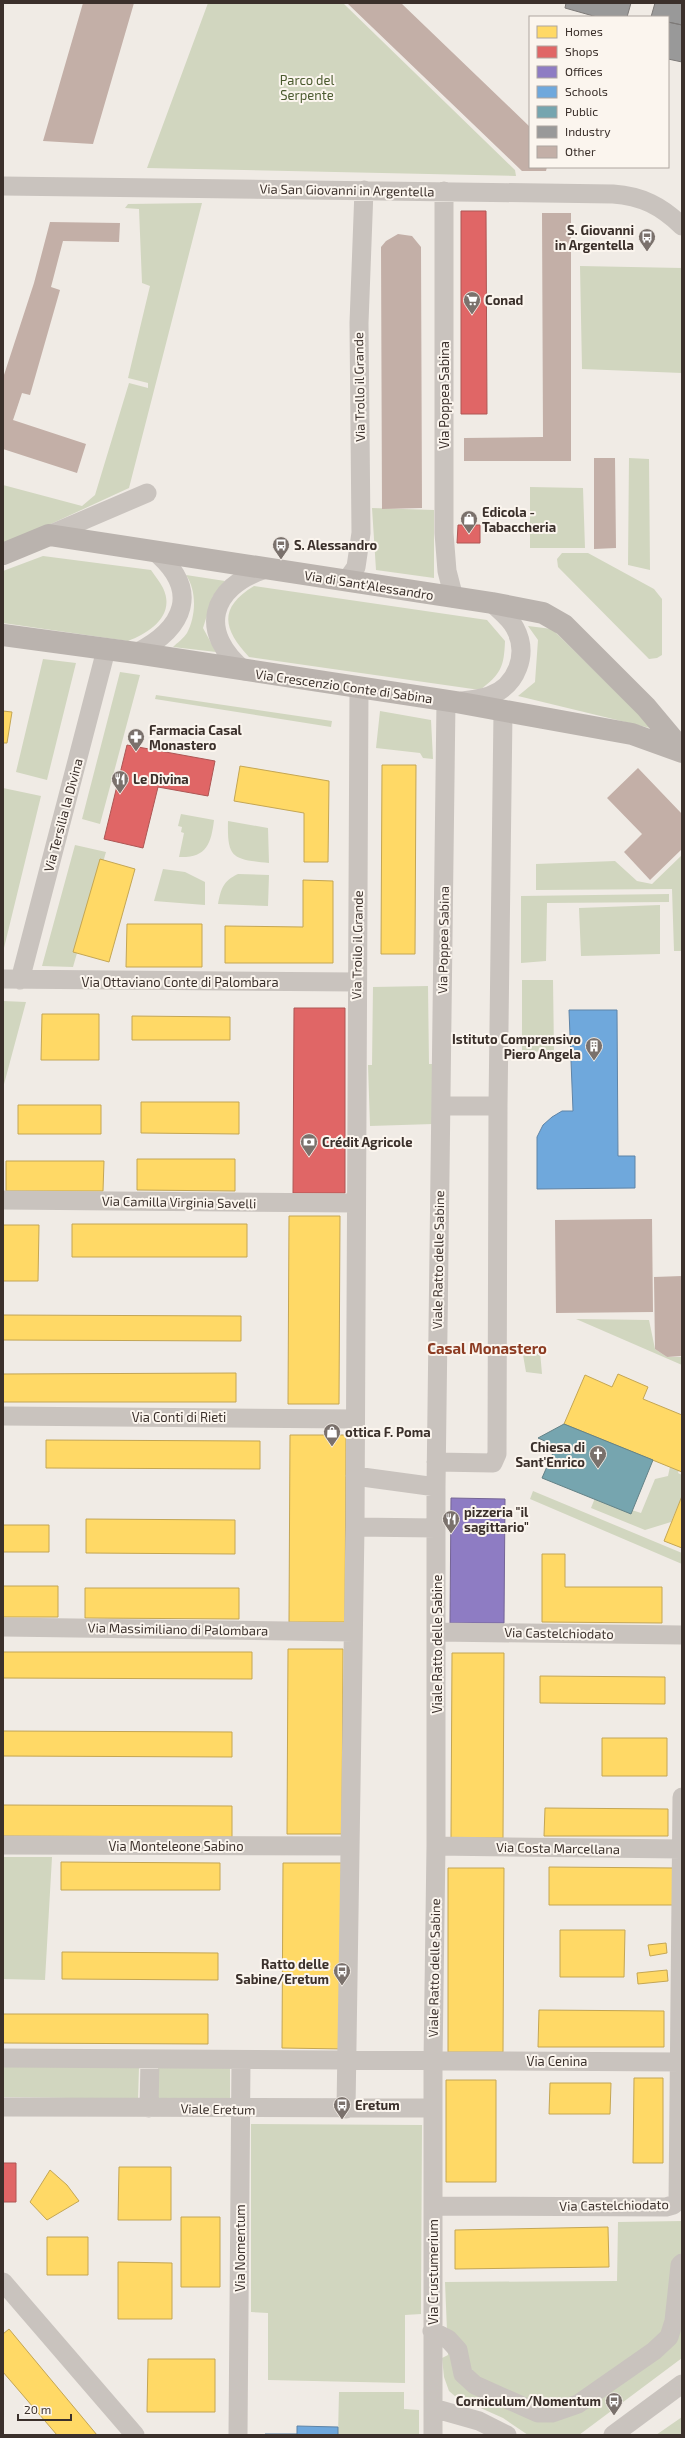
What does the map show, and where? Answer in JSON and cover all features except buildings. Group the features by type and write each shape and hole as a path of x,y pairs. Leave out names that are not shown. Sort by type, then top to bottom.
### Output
{"street":[{"name":"Via San Giovanni in Argentella","path":"3,186 444,191 622,195 642,198 656,205 682,226"},
{"name":"Via Trollo il Grande","path":"346,581 356,568 361,533 359,323 364,190"},
{"name":"Via Poppea Sabina","path":"444,191 444,533 446,561 454,598"},
{"path":"3,554 147,493"},
{"name":"Via di Sant'Alessandro","path":"49,535 492,603 543,614 564,625 646,707 682,751"},
{"path":"136,653 158,641 172,628 180,610 181,590 176,576 170,565 154,550"},
{"path":"245,671 230,658 221,645 217,636 216,615 222,597 228,590 248,576 266,569"},
{"path":"451,701 495,693 508,683 520,665 520,646 515,629 492,603"},
{"name":"Via Crescenzio Conte di Sabina","path":"3,635 136,653 245,671 451,701 503,712 632,734 682,751"},
{"name":"Via Tersilia la Divina","path":"11,980 106,650"},
{"name":"Via Troilo il Grande","path":"355,1203 359,688"},
{"name":"Via Poppea Sabina","path":"439,1180 451,701"},
{"path":"436,1462 493,1463 497,1454 498,1106 503,712"},
{"name":"Via Ottaviano Conte di Palombara","path":"11,980 357,982"},
{"path":"441,1106 498,1106"},
{"name":"Viale Ratto delle Sabine","path":"433,2108 436,1846 436,1462 439,1180"},
{"name":"Via Camilla Virginia Savelli","path":"3,1200 355,1203"},
{"path":"346,2109 348,2060 355,1527 355,1203"},
{"name":"Via Conti di Rieti","path":"3,1416 355,1419"},
{"path":"355,1476 436,1487"},
{"path":"355,1527 436,1528"},
{"name":"Via Massimiliano di Palombara","path":"3,1627 353,1632"},
{"name":"Via Castelchiodato","path":"437,1632 682,1635"},
{"name":"Via Castelchiodato","path":"433,2206 666,2207 679,2205 682,1797"},
{"name":"Via Monteleone Sabino","path":"3,1845 350,1846"},
{"name":"Via Costa Marcellana","path":"436,1846 681,1849"},
{"path":"3,2058 433,2061"},
{"path":"149,2108 150,2060"},
{"name":"Via Nomentum","path":"238,2435 241,2060"},
{"name":"Via Cenina","path":"433,2061 681,2062"},
{"name":"Viale Eretum","path":"3,2107 241,2109 433,2108"},
{"name":"Via Crustumerium","path":"433,2108 433,2435"},
{"path":"432,2331 448,2338 458,2350 463,2374 475,2385 538,2413 552,2413 578,2404 675,2338 674,2320 680,2265 682,2263"},
{"path":"3,2282 135,2435"},
{"path":"613,2435 682,2384"},
{"path":"433,2408 479,2421 507,2435"}],"green space":[{"name":"Parco del Serpente","path":"208,3 343,3 515,170 516,176 147,168"},
{"path":"202,203 129,488 3,546 3,485 82,506 95,495 129,383 148,388 148,383 128,378 150,286 142,283 139,209 125,208 128,204"},
{"path":"580,266 682,268 682,373 582,369"},
{"path":"629,458 649,459 650,570 628,565"},
{"path":"530,487 583,488 585,548 530,548"},
{"path":"372,508 434,510 434,578 376,570"},
{"path":"562,553 588,553 654,589 662,599 662,655 657,658 649,659 558,567 557,559"},
{"path":"43,556 151,570 162,586 166,598 166,607 163,615 159,622 152,628 128,641 3,623 3,571"},
{"path":"186,575 225,581 213,596 203,628 216,652 173,647 187,633 194,611 194,596 190,581"},
{"path":"254,586 487,620 505,641 502,664 493,679 480,690 249,657 234,637 228,619 234,602 242,594"},
{"path":"528,626 552,629 641,716 650,728 518,696 535,682 538,640"},
{"path":"43,659 76,663 47,780 16,772"},
{"path":"120,672 140,675 100,824 82,819"},
{"path":"156,695 332,721 331,727 155,699"},
{"path":"380,711 431,720 433,759 423,758 420,753 376,748"},
{"path":"3,788 41,796 3,952"},
{"path":"181,814 214,820 209,843 206,848 195,855 188,857 179,857 184,833 181,832 182,827 178,826"},
{"path":"228,821 268,828 269,863 247,860 235,855 231,850 229,843"},
{"path":"75,845 106,852 73,967 42,966"},
{"path":"682,855 682,951 674,951 672,889 536,890 536,864 615,861 637,881 652,884"},
{"path":"163,869 185,872 205,882 205,905 154,901"},
{"path":"238,874 269,875 268,906 218,904 220,894 226,883"},
{"path":"669,894 669,902 547,903 546,961 521,963 521,896"},
{"path":"660,905 660,954 581,956 579,908"},
{"path":"522,980 553,980 554,1052 522,1051"},
{"path":"428,986 429,1064 435,1064 433,1124 370,1126 368,1065 372,1065 373,987"},
{"path":"3,1001 26,1002 3,1088"},
{"path":"576,1319 649,1320 655,1349 667,1357 682,1357 682,1365"},
{"path":"540,1351 542,1374 526,1372 523,1355"},
{"path":"671,1462 681,1465 678,1473 682,1475 682,1496 671,1522 645,1530 591,1508 595,1498 641,1513 655,1479 668,1476"},
{"path":"533,1491 682,1553 682,1564 530,1499"},
{"path":"3,1857 52,1857 45,1980 3,1979"},
{"path":"3,2065 139,2067 138,2099 3,2097"},
{"path":"158,2067 230,2067 230,2101 157,2100"},
{"path":"251,2124 422,2125 421,2314 405,2315 405,2383 268,2380 268,2313 251,2312"},
{"path":"682,2221 682,2358 579,2435 528,2435 503,2418 456,2397 449,2391 444,2377 442,2358 448,2355 445,2282 617,2281 618,2222"},
{"path":"339,2392 404,2392 404,2409 419,2410 419,2435 338,2435"},
{"path":"682,2417 682,2435 656,2435"}],"place":[{"name":"S. Giovanni in Argentella","path":"647,252"},
{"name":"Conad","path":"472,315"},
{"name":"Edicola - Tabaccheria","path":"469,534"},
{"name":"S. Alessandro","path":"281,560"},
{"name":"Farmacia Casal Monastero","path":"136,752"},
{"name":"Le Divina","path":"120,794"},
{"name":"Istituto Comprensivo Piero Angela","path":"594,1061"},
{"name":"Crédit Agricole","path":"309,1157"},
{"name":"ottica F. Poma","path":"332,1447"},
{"name":"Chiesa di Sant'Enrico","path":"598,1469"},
{"name":"pizzeria \"il sagittario\"","path":"451,1534"},
{"name":"Ratto delle Sabine/Eretum","path":"342,1986"},
{"name":"Eretum","path":"342,2120"},
{"name":"Corniculum/Nomentum","path":"614,2416"}],"district":[{"name":"Casal Monastero","path":"487,1349"}]}
